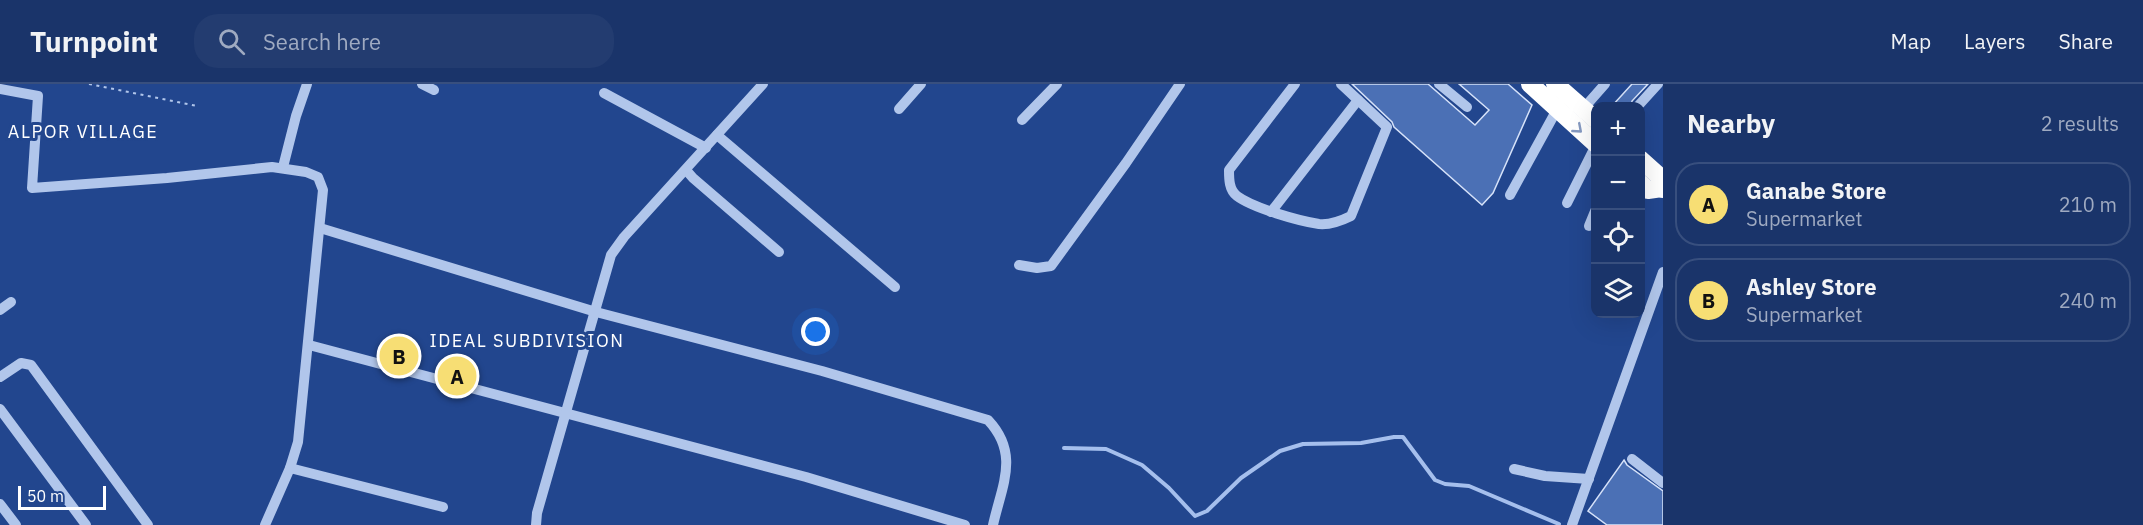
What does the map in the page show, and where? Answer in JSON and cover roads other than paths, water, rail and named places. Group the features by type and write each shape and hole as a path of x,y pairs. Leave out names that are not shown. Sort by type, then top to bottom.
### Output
{"highway":[{"path":"1530,84 1560,96 1589,114"},
{"path":"1560,96 1591,138"},
{"path":"1645,163 1659,176 1663,189 1648,189 1645,186"}],"street":[{"path":"284,167 296,116 307,84"},
{"path":"422,84 434,90"},
{"path":"536,525 537,513 611,255 624,237 763,84"},
{"path":"899,109 921,84"},
{"path":"1022,120 1057,84"},
{"path":"1019,265 1037,268 1051,266 1180,84"},
{"path":"1295,84 1229,170 1230,184 1236,195 1271,212 1320,224 1337,222 1351,216 1387,127 1341,84"},
{"path":"1439,84 1467,107"},
{"path":"1589,114 1605,84"},
{"path":"1642,102 1658,84"},
{"path":"0,89 38,96 32,188 167,178 261,167 284,167 313,174 321,181 323,190 320,228 299,435 290,468 265,525"},
{"path":"604,93 706,148"},
{"path":"1510,195 1560,96"},
{"path":"1271,212 1358,100"},
{"path":"717,135 895,287"},
{"path":"1567,202 1591,155"},
{"path":"686,170 779,252"},
{"path":"1589,226 1596,210"},
{"path":"320,228 596,312 822,371 988,420 1004,443 1008,462 993,525"},
{"path":"1572,525 1663,272"},
{"path":"0,310 11,302"},
{"path":"309,345 806,477 965,525"},
{"path":"0,377 15,366 26,363 34,369 148,525"},
{"path":"0,409 82,523"},
{"path":"1632,459 1663,483"},
{"path":"290,468 442,507"},
{"path":"1514,469 1545,476 1589,479"},
{"path":"0,504 16,525"}],"waterway":[{"path":"1064,448 1106,449 1142,465 1169,488 1195,516 1207,511 1241,478 1280,451 1303,444 1361,443 1403,437 1435,480 1445,484 1469,486 1559,524"}],"place":[{"name":"Ashley Store","path":"399,356"},
{"name":"Ganabe Store","path":"457,376"}],"district":[{"name":"ALPOR VILLAGE","path":"83,131"},
{"name":"IDEAL SUBDIVISION","path":"527,340"}]}
